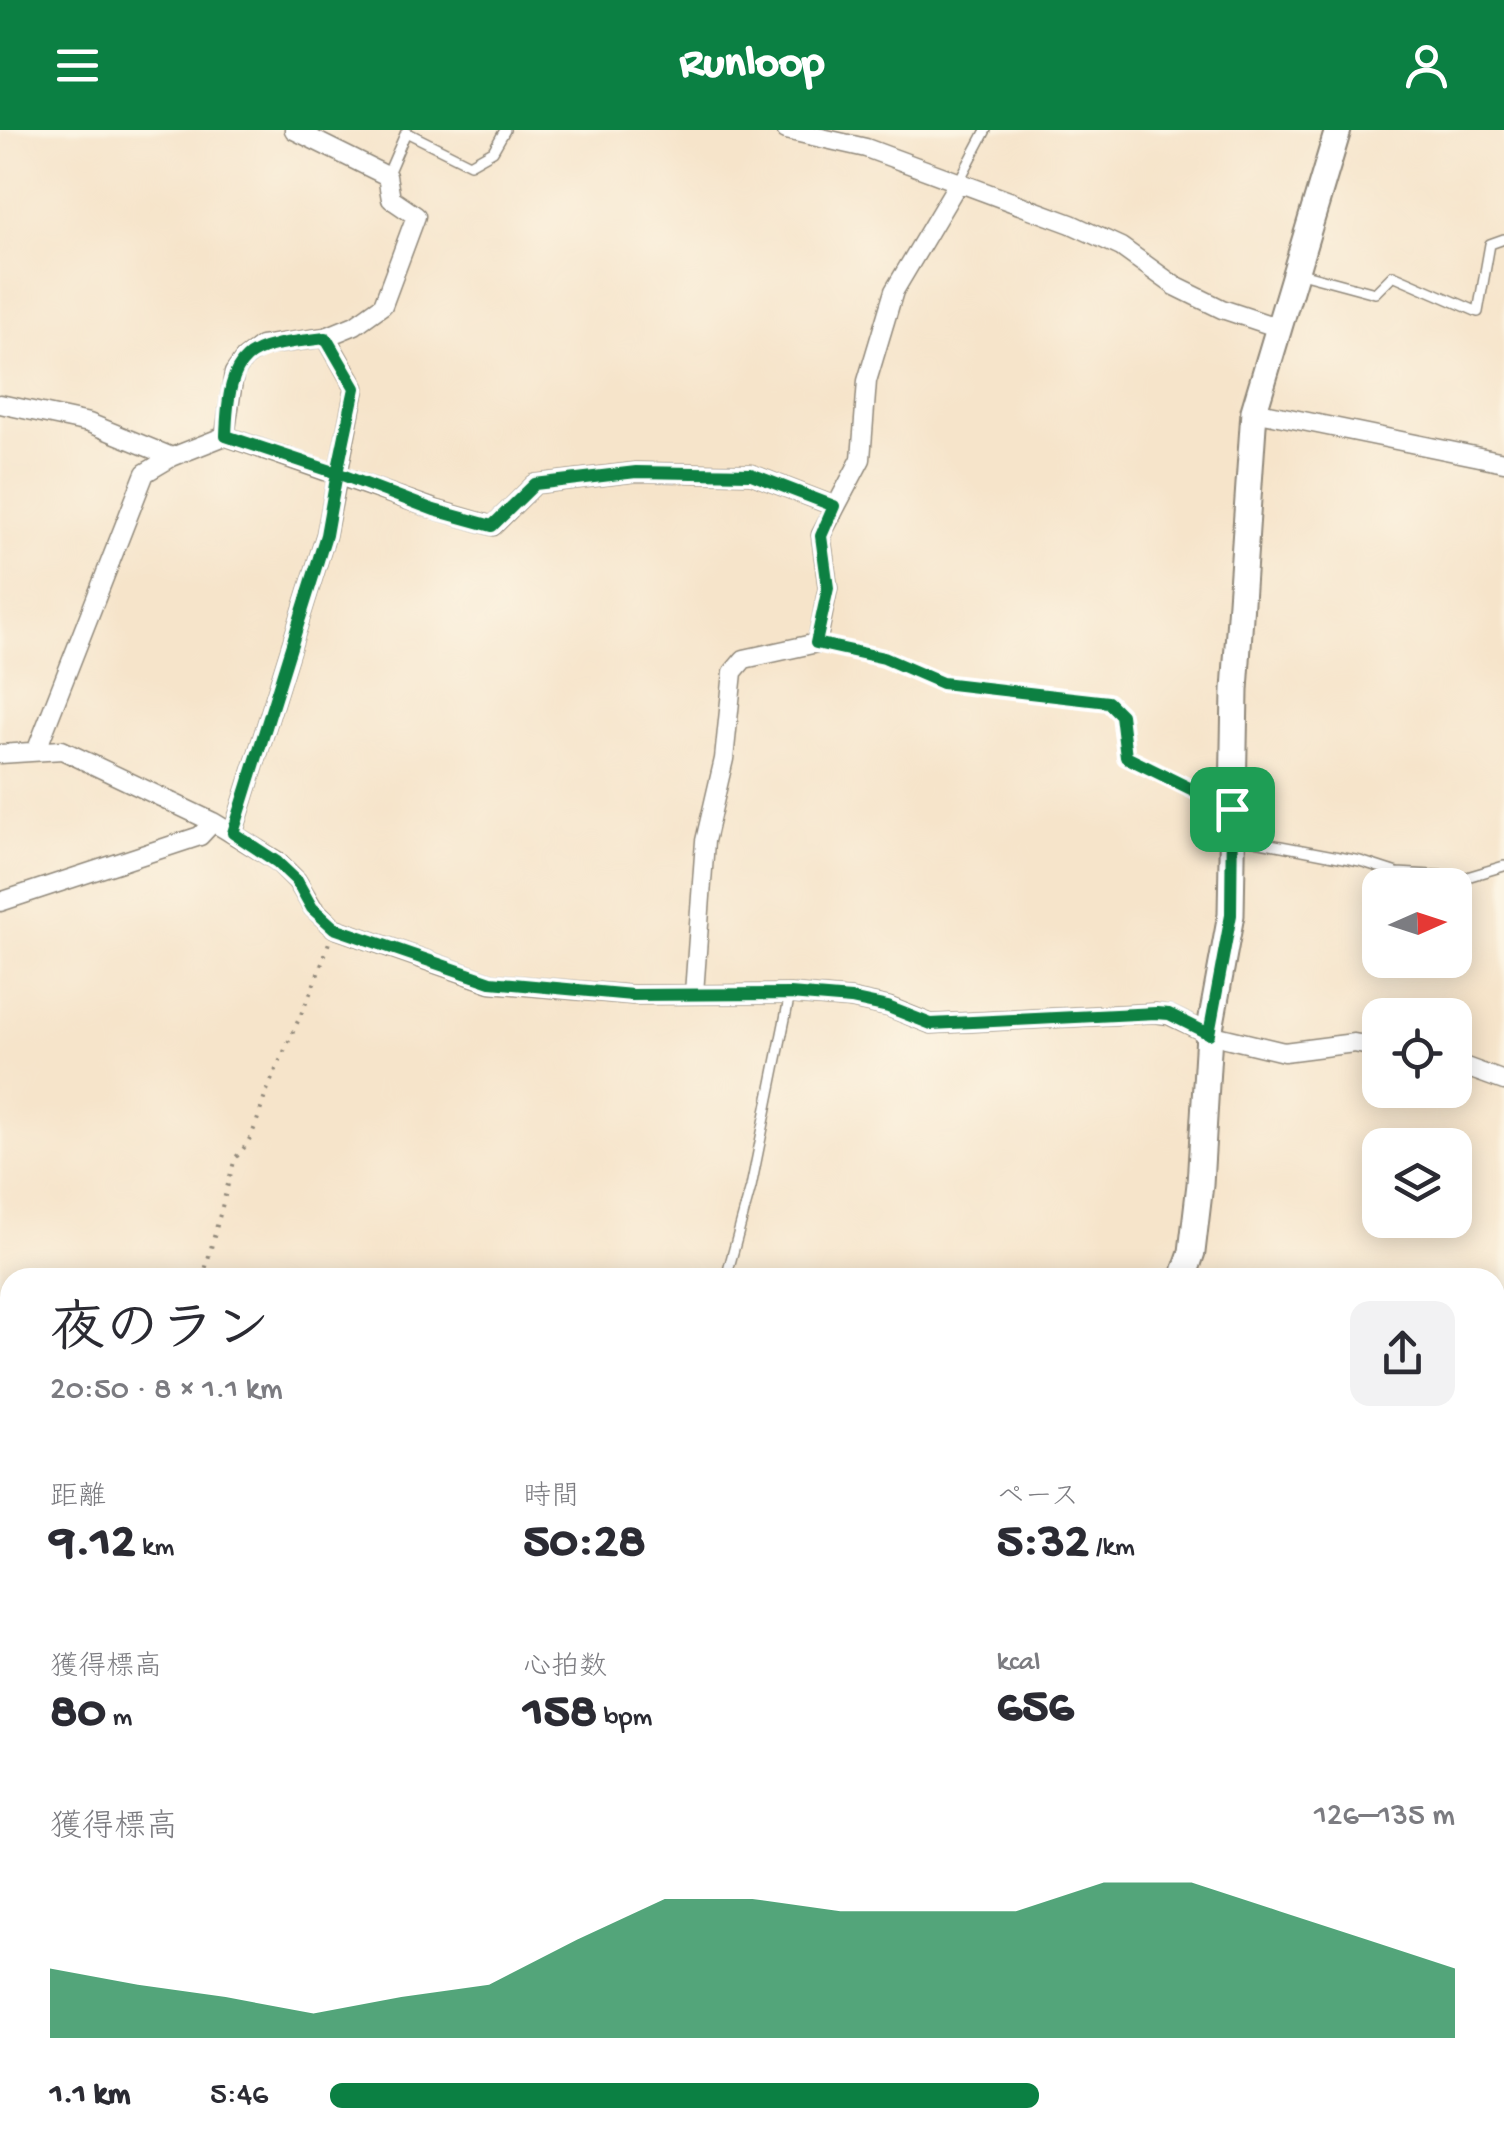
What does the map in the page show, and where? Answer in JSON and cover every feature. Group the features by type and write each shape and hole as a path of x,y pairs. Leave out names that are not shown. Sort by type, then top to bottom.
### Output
{"street":[{"path":"226,436 234,374 244,358 260,346 326,338 355,325 383,305 416,216 390,199 387,176 294,130"},
{"path":"786,130 866,148 1071,224 1121,248 1175,286 1222,310 1278,328"},
{"path":"1186,1268 1200,1184 1209,1034 1231,915 1235,690 1254,412 1338,130"},
{"path":"694,994 704,841 724,759 733,672 744,658 816,643 828,588 821,536 861,459 867,381 894,291 958,183"},
{"path":"233,833 326,535 355,388 326,338"},
{"path":"0,404 89,423 172,457"},
{"path":"1254,412 1504,462"},
{"path":"37,749 145,473 172,457 226,436 434,510 492,526 535,484 636,472 751,474 834,506"},
{"path":"0,754 62,750 233,833 277,862 297,881 312,908 334,928 491,982 632,995 790,994 851,999 888,1007 931,1024 1156,1013 1169,1014 1209,1034 1284,1052 1362,1045"},
{"path":"0,902 200,836 213,822"},
{"path":"1472,1069 1504,1081"}],"lane":[{"path":"387,176 406,132 470,164 493,151 504,130"},
{"path":"958,183 986,130"},
{"path":"1295,271 1374,293 1393,274 1478,312 1490,244 1504,238"},
{"path":"816,643 884,658 942,683 1108,702 1121,715 1126,757 1232,809"},
{"path":"1232,836 1360,861 1397,873 1467,877 1504,866"},
{"path":"729,1268 751,1187 790,994"}],"path":[{"path":"206,1268 235,1158 248,1146 270,1082 315,987 334,928"}],"route":[{"path":"1232,809 1126,757 1121,715 1108,702 942,683 884,658 816,643 828,588 821,536 834,506 751,474 636,472 535,484 492,526 434,510 337,473 355,388 326,338 260,346 244,358 234,374 226,436 337,473 326,535 233,833 277,862 297,881 312,908 334,928 491,982 632,995 790,994 851,999 888,1007 931,1024 1156,1013 1169,1014 1209,1034 1231,915 1232,809"}]}
